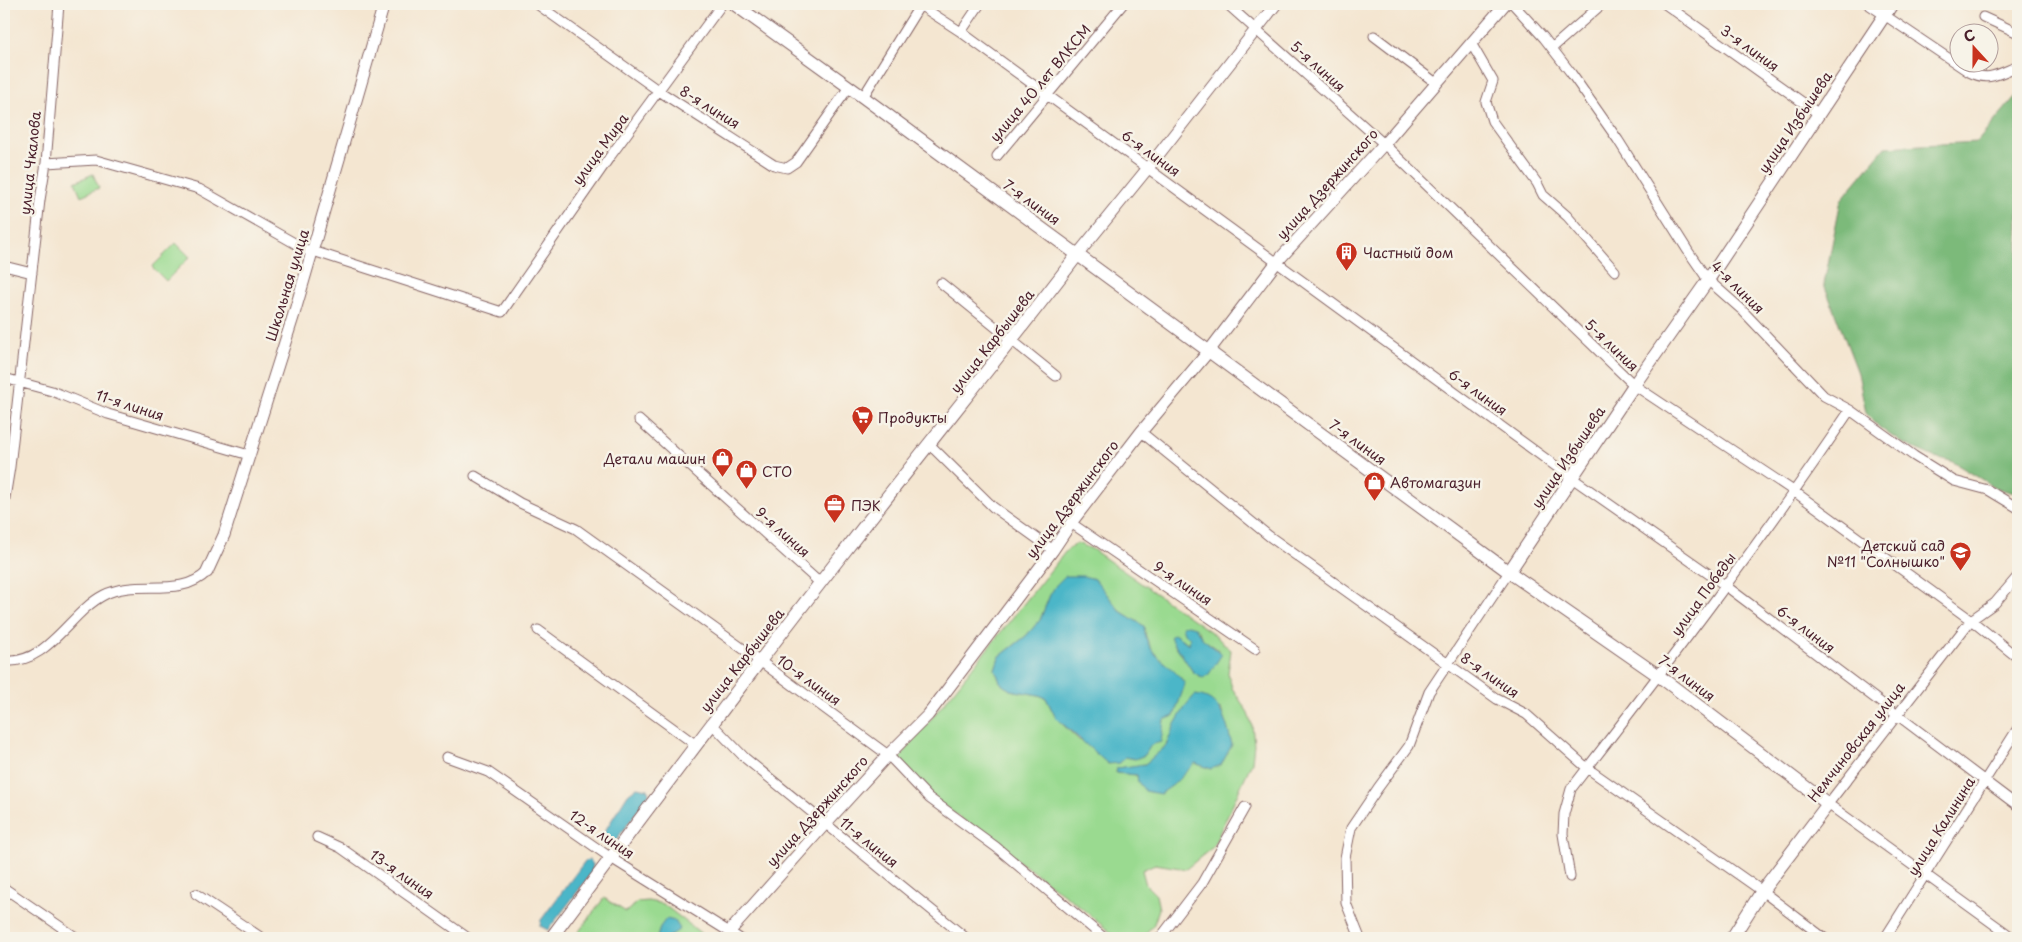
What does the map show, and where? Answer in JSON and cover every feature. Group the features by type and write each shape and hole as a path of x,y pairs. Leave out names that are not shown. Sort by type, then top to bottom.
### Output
{"main road":[{"name":"7-я линия","path":"734,4 864,97 1510,572 1659,676 1828,804"},
{"name":"улица Избышева","path":"1510,572 1892,4"},
{"name":"улица Карбышева","path":"552,938 760,661 1078,254"},
{"name":"Немчиновская улица","path":"1732,938 1762,891 1828,804"}],"street":[{"name":"улица Чкалова","path":"4,504 46,163 59,4"},
{"name":"Школьная улица","path":"207,572 224,535 313,252 384,4"},
{"name":"8-я линия","path":"537,4 659,91 774,165 787,168 796,162 849,87"},
{"name":"улица Мира","path":"313,252 502,312 609,158 722,4"},
{"path":"864,97 919,4"},
{"name":"6-я линия","path":"919,4 961,32 1572,478 1726,586 2018,806"},
{"path":"961,32 980,4"},
{"name":"улица 40 лет ВЛКСМ","path":"997,156 1123,4"},
{"name":"5-я линия","path":"1227,4 1384,144 1634,385 1795,492 1971,620 2018,658"},
{"name":"улица Карбышева","path":"1078,254 1276,4"},
{"name":"улица Дзержинского","path":"734,935 825,824 888,755 928,715 1053,550 1071,522 1276,263 1384,144 1505,4"},
{"name":"4-я линия","path":"1514,4 1552,48 1618,140 1708,280 1741,309 1824,396 1850,410 1914,456 1954,481 1988,490 2018,508"},
{"path":"1552,48 1602,4"},
{"name":"3-я линия","path":"1665,4 1819,114"},
{"path":"1868,4 1968,72 1980,77 1990,77 2018,66"},
{"path":"1983,16 2018,33"},
{"path":"1374,36 1436,84"},
{"path":"1471,43 1493,81 1486,102 1492,121 1537,183 1543,195 1567,216 1615,271"},
{"path":"46,163 96,160 199,189 313,252"},
{"path":"4,266 32,274"},
{"path":"941,283 1056,376"},
{"name":"11-я линия","path":"4,378 52,391 108,414 249,455"},
{"name":"улица Победы","path":"1570,877 1563,834 1564,814 1571,789 1726,586 1795,492 1850,410"},
{"name":"9-я линия","path":"639,420 820,583"},
{"name":"8-я линия","path":"1141,432 1269,536 1497,699 1526,714 1587,768 1762,891 1824,938"},
{"path":"930,444 994,507 1053,550"},
{"name":"10-я линия","path":"475,476 520,503 576,528 888,755 929,798 996,847 1104,938"},
{"name":"9-я линия","path":"1071,522 1256,649"},
{"path":"4,660 12,661 28,658 46,647 95,600 107,593 124,588 175,586 190,583 200,579 207,572"},
{"name":"улица Избышева","path":"1360,938 1346,903 1345,858 1351,828 1409,746 1429,692 1510,572"},
{"name":"Немчиновская улица","path":"1828,804 1971,620 1995,604 2018,576"},
{"path":"538,630 696,745"},
{"name":"11-я линия","path":"712,724 744,758 966,938"},
{"name":"улица Калинина","path":"1885,938 2018,728"},
{"name":"12-я линия","path":"447,757 488,772 611,858 734,935"},
{"name":"7-я линия","path":"1828,804 2013,938"},
{"path":"1160,938 1202,883 1245,807"},
{"name":"13-я линия","path":"317,837 349,854 468,938"},
{"path":"4,888 77,938"},
{"path":"196,894 262,938"}],"green space":[{"path":"2018,96 2018,494 1996,488 1951,461 1934,457 1900,442 1879,427 1866,413 1858,373 1824,284 1841,200 1885,147 1977,142 2015,97"},
{"path":"93,174 99,188 81,196 75,182"},
{"path":"176,243 190,257 166,281 152,267"},
{"path":"1077,543 1092,549 1211,632 1231,650 1228,673 1232,688 1247,711 1252,725 1254,744 1252,762 1213,847 1186,869 1155,864 1142,870 1146,885 1156,895 1159,909 1154,924 1142,938 1117,938 1073,901 929,795 899,759 1066,551","holes":["1102,588 1120,611 1144,626 1145,635 1156,656 1181,678 1174,715 1164,720 1151,745 1125,757 1079,740 1056,718 1046,698 1010,690 1000,682 995,669 999,657 1026,636 1040,620 1050,595","1199,631 1201,638 1219,650 1193,672 1180,650 1175,646 1176,636 1190,644 1190,638 1184,633","1187,704 1221,709 1232,745 1211,769 1195,763 1173,785 1138,782 1137,775 1116,773 1117,768 1142,765 1153,760 1170,738"]},
{"path":"604,898 626,912 637,902 648,901 663,904 707,938 667,938 672,936 660,927 657,938 574,938"}],"water":[{"path":"1065,576 1083,576 1095,579 1120,611 1144,626 1149,645 1185,684 1174,716 1164,720 1161,742 1151,745 1145,755 1135,759 1125,757 1120,763 1108,764 1056,718 1046,698 1010,690 1000,682 995,669 999,657 1026,636 1040,620 1050,595"},
{"path":"1182,626 1195,627 1202,638 1222,654 1209,674 1203,678 1193,672 1170,637 1174,634 1189,644 1190,638 1184,633"},
{"path":"1195,695 1204,697 1217,706 1225,720 1232,745 1221,765 1211,769 1195,763 1173,785 1160,794 1145,791 1138,782 1137,775 1116,773 1117,768 1145,764 1166,746 1175,724"},
{"path":"637,787 648,789 649,795 614,843 606,844 602,840 603,834 628,794"},
{"path":"589,860 593,864 592,873 548,930 540,926 541,920 585,861"},
{"path":"666,919 675,921 680,929 667,938 657,938 660,927"}],"place":[{"name":"Частный дом","path":"1347,271"},
{"name":"Продукты","path":"862,436"},
{"name":"Детали машин","path":"722,477"},
{"name":"СТО","path":"746,490"},
{"name":"Автомагазин","path":"1374,501"},
{"name":"ПЭК","path":"835,524"},
{"name":"Детский сад №11 \"Солнышко\"","path":"1961,572"}]}
